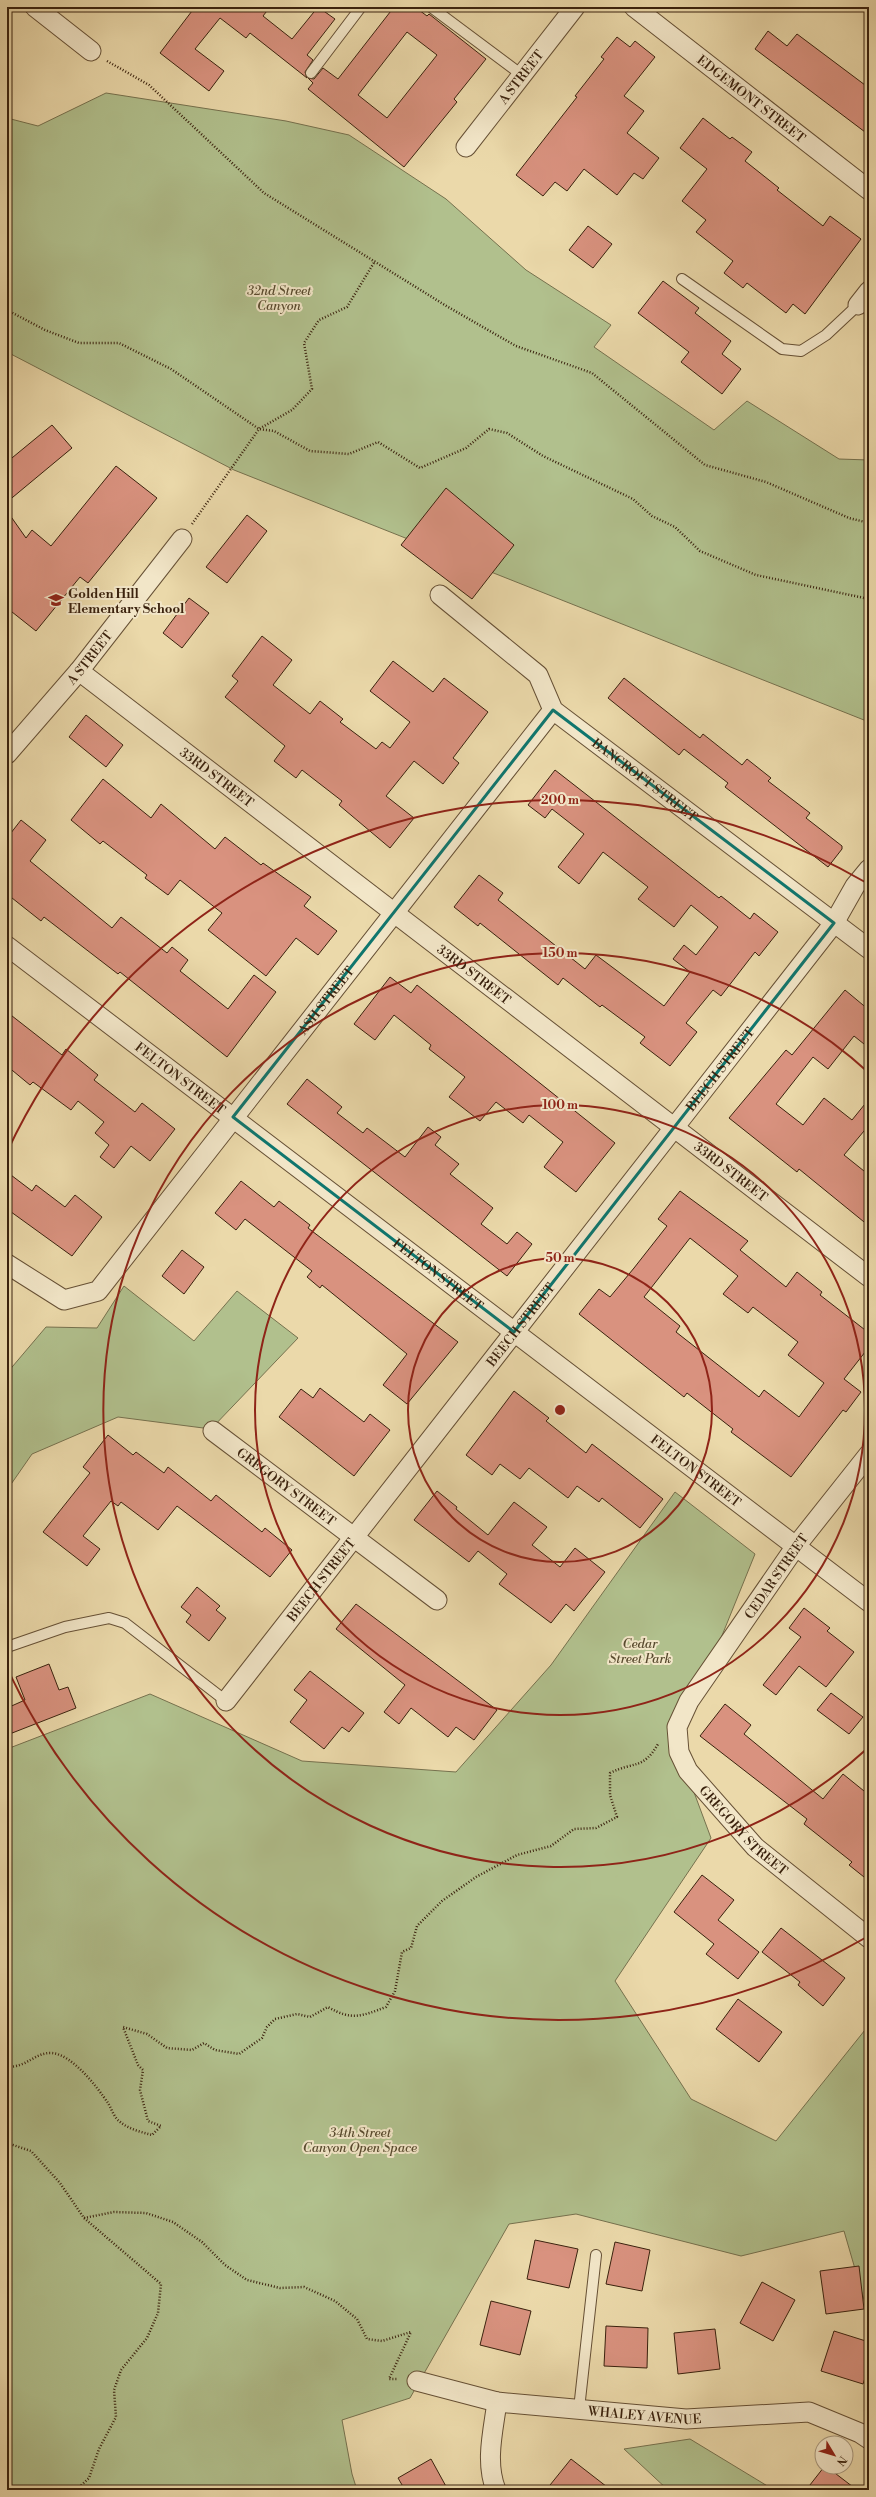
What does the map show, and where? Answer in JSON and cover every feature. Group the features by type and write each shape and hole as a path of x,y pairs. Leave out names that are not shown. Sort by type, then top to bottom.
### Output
{"street":[{"path":"35,7 91,52"},
{"name":"A STREET","path":"466,147 575,7"},
{"name":"EDGEMONT STREET","path":"634,7 869,190"},
{"name":"A STREET","path":"7,754 79,671 182,539"},
{"name":"BANCROFT STREET","path":"440,595 538,675 553,710 869,949"},
{"name":"33RD STREET","path":"79,671 869,1277"},
{"name":"ASH STREET","path":"7,1264 64,1300 98,1291 553,710"},
{"name":"BEECH STREET","path":"226,1701 834,923 855,886 869,869"},
{"name":"FELTON STREET","path":"7,946 869,1602"},
{"name":"GREGORY STREET","path":"213,1431 437,1600"},
{"name":"CEDAR STREET","path":"689,1701 796,1546 869,1454"},
{"name":"GREGORY STREET","path":"689,1701 677,1727 679,1752 688,1771 755,1847 865,1935"},
{"name":"WHALEY AVENUE","path":"417,2381 497,2402 686,2419 809,2412 860,2433 869,2439"},
{"path":"496,2490 491,2476 490,2459 497,2402"}],"lane":[{"path":"310,73 361,7"},
{"path":"431,7 522,76"},
{"path":"682,279 782,349 801,351 826,335 863,298"},
{"path":"7,1647 65,1627 110,1618 125,1623 226,1701"},
{"path":"579,2409 596,2255"}],"path":[{"path":"91,52 149,85 264,193 448,308 516,346 592,373 705,465 766,482 849,518 869,523"},
{"path":"182,539 259,430 292,410 312,389 304,343 319,320 347,307 375,261"},
{"path":"7,310 45,330 79,343 119,343 171,369 259,430 274,431 310,451 349,454 378,442 420,468 466,448 489,429 507,433 543,456 633,499 652,516 675,527 700,551 756,575 869,599"},
{"path":"7,2067 24,2065 42,2053 54,2054 66,2059 84,2073 99,2090 118,2120 132,2129 152,2135 161,2126 148,2121 140,2090 144,2070 138,2065 123,2027 147,2034 167,2048 192,2050 204,2043 215,2050 239,2054 262,2038 267,2027 275,2019 297,2014 310,2017 328,2007 344,2016 366,2014 386,2007 395,1991 402,1952 411,1948 417,1926 442,1901 476,1877 517,1855 551,1846 574,1828 596,1828 617,1817 610,1795 610,1773 625,1765 640,1764 650,1757 659,1741 678,1734"},
{"path":"7,2143 31,2151 60,2183 84,2218 161,2284 158,2313 147,2338 121,2370 114,2390 116,2417 99,2449 89,2478 76,2490"},
{"path":"84,2218 114,2212 146,2213 173,2222 202,2242 225,2265 247,2280 280,2288 304,2287 335,2301 357,2319 367,2339 382,2341 411,2332 389,2378 417,2381"}],"highlighted area":[{"path":"553,710 834,923 514,1332 233,1117"}],"green space":[{"name":"32nd Street Canyon","path":"106,93 286,121 349,135 446,199 526,270 611,325 594,347 714,430 747,401 839,459 869,460 869,722 234,470 7,352 7,118 38,126"},
{"path":"124,1286 194,1341 237,1291 298,1338 211,1429 118,1417 32,1454 7,1490 7,1373 46,1327 97,1328"},
{"path":"675,1492 755,1554 721,1638 669,1725 711,1838 615,1981 691,2099 776,2141 869,2025 869,2317 844,2231 741,2256 576,2214 509,2224 410,2398 342,2420 352,2474 357,2490 7,2490 7,1749 150,1694 302,1761 456,1772 551,1665"},
{"path":"690,2439 774,2490 668,2490 624,2449"}],"building":[{"path":"195,7 270,7 263,16 292,39 318,7 335,19 307,55 313,60 305,72 307,78 250,33 246,38 220,18 195,49 224,71 209,91 160,53"},
{"path":"394,7 415,7 427,16 429,14 486,59 454,99 457,102 404,167 308,89 313,83 308,78 314,79 323,68 338,79","holes":["407,32 437,55 387,118 358,95"]},
{"path":"768,31 787,46 797,34 869,88 869,135 755,49"},
{"path":"617,37 630,47 635,41 655,57 624,96 644,111 627,133 659,158 643,179 634,173 617,195 584,169 567,191 555,182 543,196 516,175 577,97 575,96 604,59 601,57"},
{"path":"703,118 730,139 732,137 752,152 745,161 779,188 777,190 823,226 830,216 861,239 805,314 793,304 786,313 747,283 743,288 724,273 733,261 696,232 706,220 682,201 707,169 680,148"},
{"path":"588,226 612,244 593,268 569,250"},
{"path":"663,281 699,308 695,313 731,341 722,354 741,369 722,394 681,362 689,352 638,313"},
{"path":"52,425 72,448 7,502 7,462"},
{"path":"116,466 157,498 88,583 80,577 36,631 7,608 7,511 26,538 32,530 51,546"},
{"path":"446,488 514,545 472,599 401,545"},
{"path":"247,515 267,531 227,583 206,567"},
{"path":"189,598 209,613 182,648 163,633"},
{"path":"262,636 292,660 273,685 310,714 320,701 343,719 340,722 376,749 382,742 390,748 410,722 370,691 393,661 433,692 444,678 488,712 453,758 459,763 443,784 414,761 386,796 414,818 390,848 339,805 342,801 302,770 296,778 274,761 285,746 225,697 238,681 232,676"},
{"path":"624,678 700,738 703,734 742,765 747,759 771,778 768,781 810,813 806,818 842,846 842,849 828,867 725,787 728,783 684,749 679,755 608,698"},
{"path":"86,715 123,745 106,767 69,737"},
{"path":"555,770 719,898 721,896 750,919 754,913 778,932 759,956 755,952 721,996 713,990 686,1023 697,1032 670,1066 640,1043 645,1037 602,1005 600,1007 563,978 558,985 480,923 478,926 454,907 479,875 503,893 498,900 585,969 596,955 664,1006 690,972 673,959 684,945 696,955 718,927 691,905 674,927 638,899 648,887 603,852 579,884 558,867 584,834 552,809 545,818 528,805"},
{"path":"103,779 151,818 161,804 215,849 225,837 261,865 263,863 311,897 304,906 337,931 318,955 296,938 266,976 208,930 222,913 180,880 168,895 145,878 147,875 103,841 100,844 71,820"},
{"path":"21,820 46,840 30,861 112,928 121,917 167,953 172,947 188,960 180,971 228,1009 254,975 276,992 227,1057 120,972 118,974 44,917 41,921 7,894 7,838"},
{"path":"390,977 411,993 417,985 615,1143 576,1192 544,1167 563,1142 529,1115 523,1123 496,1102 480,1121 449,1097 465,1077 429,1049 431,1045 394,1015 375,1040 354,1024"},
{"path":"845,990 869,1010 869,1048 854,1036 828,1069 813,1057 776,1104 803,1125 824,1098 852,1120 869,1099 869,1125 844,1155 869,1175 869,1226 799,1169 797,1172 729,1118 786,1050 792,1055"},
{"path":"7,1012 62,1055 66,1049 98,1075 94,1080 135,1112 142,1103 175,1129 150,1161 131,1146 114,1168 100,1157 109,1145 95,1133 104,1122 78,1101 71,1110 33,1082 30,1085 7,1066"},
{"path":"307,1079 342,1107 337,1113 363,1133 367,1128 405,1157 428,1127 441,1137 435,1145 459,1164 450,1174 493,1208 481,1224 507,1244 517,1232 532,1244 507,1276 287,1104"},
{"path":"7,1172 32,1191 36,1185 65,1207 75,1195 102,1217 72,1256 7,1209"},
{"path":"241,1181 274,1207 279,1201 310,1225 308,1228 458,1342 407,1404 383,1385 407,1354 322,1285 320,1288 307,1277 312,1271 245,1219 236,1230 215,1213"},
{"path":"680,1191 748,1241 740,1250 786,1287 797,1272 822,1292 820,1295 869,1333 869,1347 844,1379 861,1392 846,1412 843,1410 791,1477 731,1432 733,1429 687,1393 684,1397 579,1314 599,1289 610,1297 667,1226 658,1219","holes":["690,1238 738,1276 723,1294 748,1313 753,1307 798,1342 788,1355 824,1383 799,1417 764,1390 759,1397 676,1332 680,1326 644,1297"]},
{"path":"182,1250 204,1267 184,1294 162,1276"},
{"path":"320,1388 364,1422 370,1414 390,1430 354,1476 279,1417 301,1389 313,1398"},
{"path":"514,1391 549,1418 546,1421 586,1453 592,1444 663,1499 640,1528 602,1498 599,1502 577,1486 568,1498 529,1468 520,1479 500,1464 492,1475 466,1455"},
{"path":"108,1435 133,1455 136,1452 164,1473 168,1467 211,1501 216,1495 262,1532 265,1528 292,1550 270,1577 177,1506 158,1530 121,1502 118,1506 111,1501 83,1536 100,1549 87,1566 43,1532 90,1473 83,1467"},
{"path":"437,1491 457,1507 456,1509 488,1535 514,1502 547,1527 532,1545 560,1567 575,1548 605,1572 574,1611 566,1604 551,1623 499,1584 507,1574 478,1551 469,1562 414,1520"},
{"path":"197,1587 220,1606 216,1610 226,1618 209,1641 186,1622 191,1615 181,1607"},
{"path":"356,1604 497,1710 474,1740 456,1727 448,1737 411,1708 399,1724 384,1712 405,1685 336,1629"},
{"path":"804,1608 830,1628 827,1631 854,1652 826,1687 799,1666 776,1695 763,1685 801,1637 789,1628"},
{"path":"49,1664 59,1690 68,1687 76,1708 7,1735 7,1708 25,1700 16,1677"},
{"path":"310,1671 364,1713 349,1732 342,1727 324,1749 290,1722 307,1700 294,1690"},
{"path":"831,1693 863,1717 849,1734 817,1710"},
{"path":"725,1704 751,1725 744,1734 823,1799 843,1774 869,1795 869,1881 849,1865 852,1862 804,1824 807,1819 700,1736"},
{"path":"702,1875 734,1900 718,1920 759,1952 738,1979 706,1954 714,1944 674,1912"},
{"path":"781,1928 845,1978 823,2006 798,1985 800,1982 762,1952"},
{"path":"738,1999 782,2032 759,2062 716,2029"},
{"path":"535,2240 578,2249 569,2288 527,2279"},
{"path":"615,2242 650,2250 642,2291 606,2284"},
{"path":"859,2266 864,2309 826,2314 820,2271"},
{"path":"762,2282 795,2300 773,2341 740,2323"},
{"path":"491,2301 531,2311 520,2355 480,2345"},
{"path":"606,2326 648,2328 647,2368 604,2366"},
{"path":"715,2329 720,2369 678,2374 674,2333"},
{"path":"834,2331 869,2342 869,2366 863,2384 821,2371"},
{"path":"431,2459 448,2490 405,2490 398,2478"},
{"path":"571,2459 611,2490 546,2490"},
{"path":"818,2475 837,2475 857,2490 806,2490"}],"place":[{"name":"Golden Hill Elementary School","path":"56,600"}],"park label":[{"name":"Cedar Street Park","path":"640,1650"},
{"name":"34th Street Canyon Open Space","path":"360,2140"}]}
